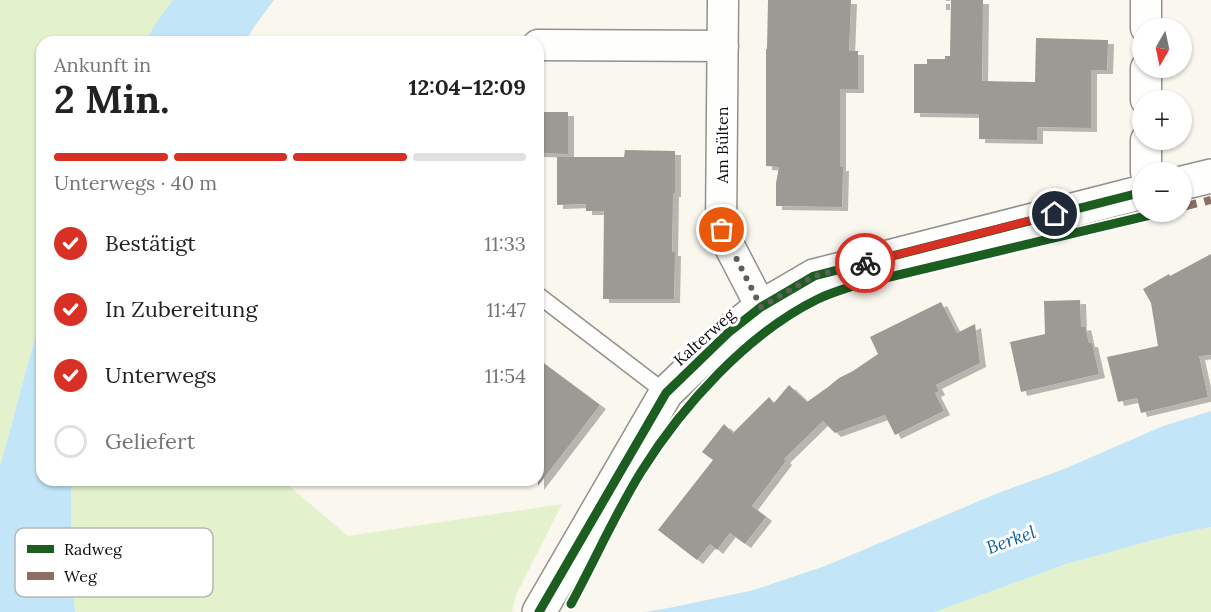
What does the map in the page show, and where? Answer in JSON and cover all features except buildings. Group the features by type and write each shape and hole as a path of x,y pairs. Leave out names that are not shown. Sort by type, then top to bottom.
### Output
{"street":[{"name":"Am Bülten","path":"723,0 722,230 761,307"},
{"path":"1146,0 1146,18"},
{"path":"544,45 723,45"},
{"path":"1192,181 1211,176"},
{"name":"Kalterweg","path":"541,608 666,393 728,333 761,307 814,276 1132,195"}],"lane":[{"path":"544,300 666,393"}],"path":[{"path":"948,0 948,10"}],"green space":[{"path":"0,0 173,0 149,36 36,36 36,334 0,468"},
{"path":"71,486 289,486 348,536 562,504 516,595 512,612 75,612 74,597 213,597 213,528 71,528"},
{"path":"1211,527 1211,612 935,612 1066,564 1172,535"}],"water":[{"path":"173,0 274,0 249,36 149,36"},
{"path":"36,334 36,486 71,486 71,528 15,528 15,597 74,597 75,612 0,612 0,467"},
{"name":"Berkel","path":"1211,411 1211,527 1172,535 1066,564 935,612 644,612 754,590 825,566 998,493 1064,469 1163,426"}],"marked path":[{"path":"1192,205 1211,200"}],"cycle path":[{"path":"539,612 666,393 728,333 761,307 814,276 1132,195"},
{"path":"571,604 641,472 676,422 742,351 792,313 823,297 856,285 1132,219"}],"way so far":[{"path":"722,230 761,307 814,276 865,263"}],"route":[{"path":"865,263 1055,214"}]}
